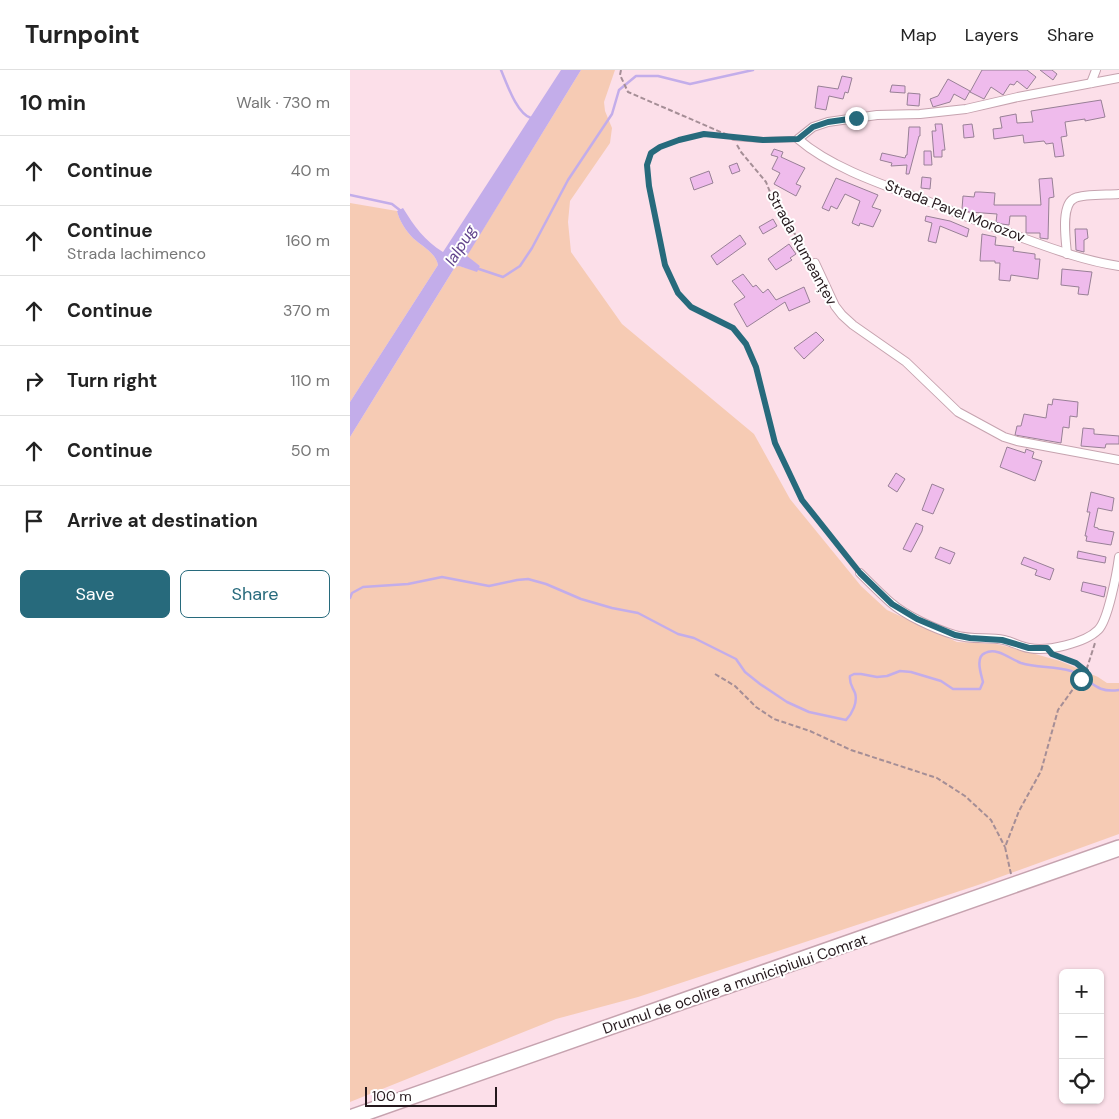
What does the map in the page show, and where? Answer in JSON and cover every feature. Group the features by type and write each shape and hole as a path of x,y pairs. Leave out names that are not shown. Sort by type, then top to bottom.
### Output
{"highway":[{"name":"Drumul de ocolire a municipiului Comrat","path":"350,1118 1119,848"}],"street":[{"path":"1091,83 1096,70"},
{"path":"798,139 813,127 828,122 877,115 920,114 966,109 1119,78"},
{"name":"Strada Pavel Morozov","path":"798,139 833,163 960,214 1067,254 1100,264 1119,266"},
{"path":"1067,254 1065,213 1069,202 1075,198 1119,194"},
{"name":"Strada Rumeanțev","path":"815,263 834,306 842,315 853,325 906,362 958,412 1017,441 1119,460"},
{"path":"860,573 892,604 917,619 955,635 1002,640 1029,648 1047,648 1089,637 1099,629 1110,600 1119,557"}],"lane":[{"path":"734,138 763,140 798,139"}],"path":[{"path":"621,70 620,75 628,92 734,138"},
{"path":"734,138 704,134 679,140 660,147 651,153 647,165 649,186 665,265 678,293 691,307 733,328 746,344 756,367 775,443 802,500 860,573"},
{"name":"Strada Rumeanțev","path":"734,138 740,152 766,182 776,207 815,263"},
{"path":"1005,846 1019,811 1041,771 1058,710 1085,672 1099,629"},
{"path":"1047,648 1052,654 1076,663 1085,672"},
{"path":"714,674 735,686 756,707 774,719 810,731 851,750 937,778 965,796 991,820 1005,846 1014,886"}],"shaded area":[{"path":"581,70 615,70 604,102 605,111 612,128 610,143 570,201 568,222 571,252 622,324 754,434 790,499 861,586 887,610 957,642 996,644 1021,650 1060,661 1098,677 1107,683 1119,683 1119,834 978,885 638,997 556,1019 350,1102 350,437 455,267 459,266 477,271 480,266 466,257"},
{"path":"350,203 397,211 407,230 414,239 431,252 438,265 350,402"}],"water":[{"name":"Ialpug","path":"561,70 581,70 467,256 480,266 477,272 459,266 455,267 350,437 350,402 438,265 431,252 414,239 407,230 397,211 403,208 420,233 443,252"}],"building":[{"path":"982,70 1027,70 1036,77 1027,89 1017,81 1014,85 1010,84 1003,95 991,87 984,99 970,92"},
{"path":"1040,70 1052,70 1057,74 1053,80"},
{"path":"842,76 852,78 848,93 845,92 843,99 829,96 826,110 815,108 818,86 838,89"},
{"path":"948,79 970,91 965,100 954,94 950,102 933,107 930,99 938,96"},
{"path":"892,85 905,86 905,93 890,92"},
{"path":"908,93 920,94 919,106 907,105"},
{"path":"1101,100 1105,117 1065,122 1067,136 1061,137 1064,156 1055,157 1053,143 1046,144 1044,141 1024,143 1023,135 994,139 993,129 1002,128 1000,117 1016,114 1017,123 1033,122 1031,111"},
{"path":"935,124 942,124 945,150 942,150 942,157 934,157 932,131 936,131"},
{"path":"972,124 974,137 964,138 963,125"},
{"path":"909,127 920,127 920,136 909,174 906,174 907,165 891,166 892,163 880,160 882,153 905,158 907,155"},
{"path":"774,149 783,152 781,157 805,168 796,184 801,186 796,196 774,184 780,173 772,169 778,157 771,155"},
{"path":"924,151 931,151 932,165 924,165"},
{"path":"737,163 740,171 732,174 729,166"},
{"path":"709,171 713,183 694,190 690,178"},
{"path":"922,177 931,178 930,189 921,188"},
{"path":"836,178 878,195 872,207 881,210 873,227 860,223 859,226 852,223 860,201 845,194 837,209 831,206 829,211 822,208"},
{"path":"1052,178 1054,197 1049,198 1048,239 1040,238 1040,233 1026,233 1026,216 1010,216 1009,225 996,222 997,214 969,212 962,209 963,196 974,197 975,192 995,193 994,205 1041,205 1039,179"},
{"path":"926,216 950,221 969,229 967,237 940,226 936,243 928,241 932,223 925,221"},
{"path":"773,219 777,226 763,234 759,227"},
{"path":"1075,229 1087,229 1088,238 1084,240 1084,252 1076,250"},
{"path":"982,234 996,237 995,245 1014,247 1013,251 1035,254 1035,259 1040,259 1038,279 1011,275 1010,281 999,280 1000,263 980,261"},
{"path":"740,235 746,244 717,265 711,256"},
{"path":"789,244 796,254 790,258 792,260 776,270 768,259"},
{"path":"1062,269 1092,272 1088,295 1078,294 1079,287 1061,285"},
{"path":"743,274 753,287 756,285 763,293 768,289 776,300 804,287 810,302 789,311 785,302 747,327 734,304 745,297 732,281"},
{"path":"816,332 824,340 804,359 794,348"},
{"path":"1053,399 1078,402 1077,417 1070,416 1069,428 1063,427 1061,443 1015,435 1017,426 1021,426 1024,414 1046,418 1048,404 1052,405"},
{"path":"1083,428 1094,429 1094,434 1119,436 1119,444 1106,444 1105,448 1081,446"},
{"path":"1007,447 1025,453 1026,449 1034,452 1032,458 1042,461 1035,481 1000,467"},
{"path":"896,473 905,479 897,492 888,486"},
{"path":"932,484 944,489 933,514 922,510"},
{"path":"1091,492 1114,498 1112,511 1098,508 1094,527 1114,532 1111,545 1086,541 1087,536 1085,536 1090,512 1087,512"},
{"path":"916,523 923,526 911,552 903,549"},
{"path":"940,547 955,553 950,564 935,558"},
{"path":"1078,551 1106,557 1105,563 1077,558"},
{"path":"1024,557 1054,569 1050,580 1035,575 1037,570 1021,564"},
{"path":"1083,582 1106,587 1104,597 1081,591"}],"waterway":[{"path":"501,70 517,105 521,111 531,118"},
{"path":"476,268 503,277 520,266 532,248 568,180 612,114 619,90 636,76 658,76 690,84 753,70"},
{"path":"350,195 392,204 401,211"},
{"path":"350,598 352,593 363,587 408,584 442,577 489,586 528,579 546,584 581,599 638,613 678,634 694,638 736,659 745,672 787,702 809,712 846,720 855,704 856,696 850,678 854,674 877,677 887,676 900,671 911,672 941,681 953,689 980,689 983,682 980,658 985,653 994,651 1027,665 1071,671 1104,690 1119,690"}],"route":[{"path":"856,118 828,122 813,127 798,139 763,140 704,134 679,140 660,147 651,153 647,165 649,186 654,219 665,265 678,293 691,307 733,328 746,344 756,367 775,443 802,500 860,573 892,604 917,619 955,635 1002,640 1029,648 1047,648 1052,654 1076,663 1086,671 1081,679"}]}
